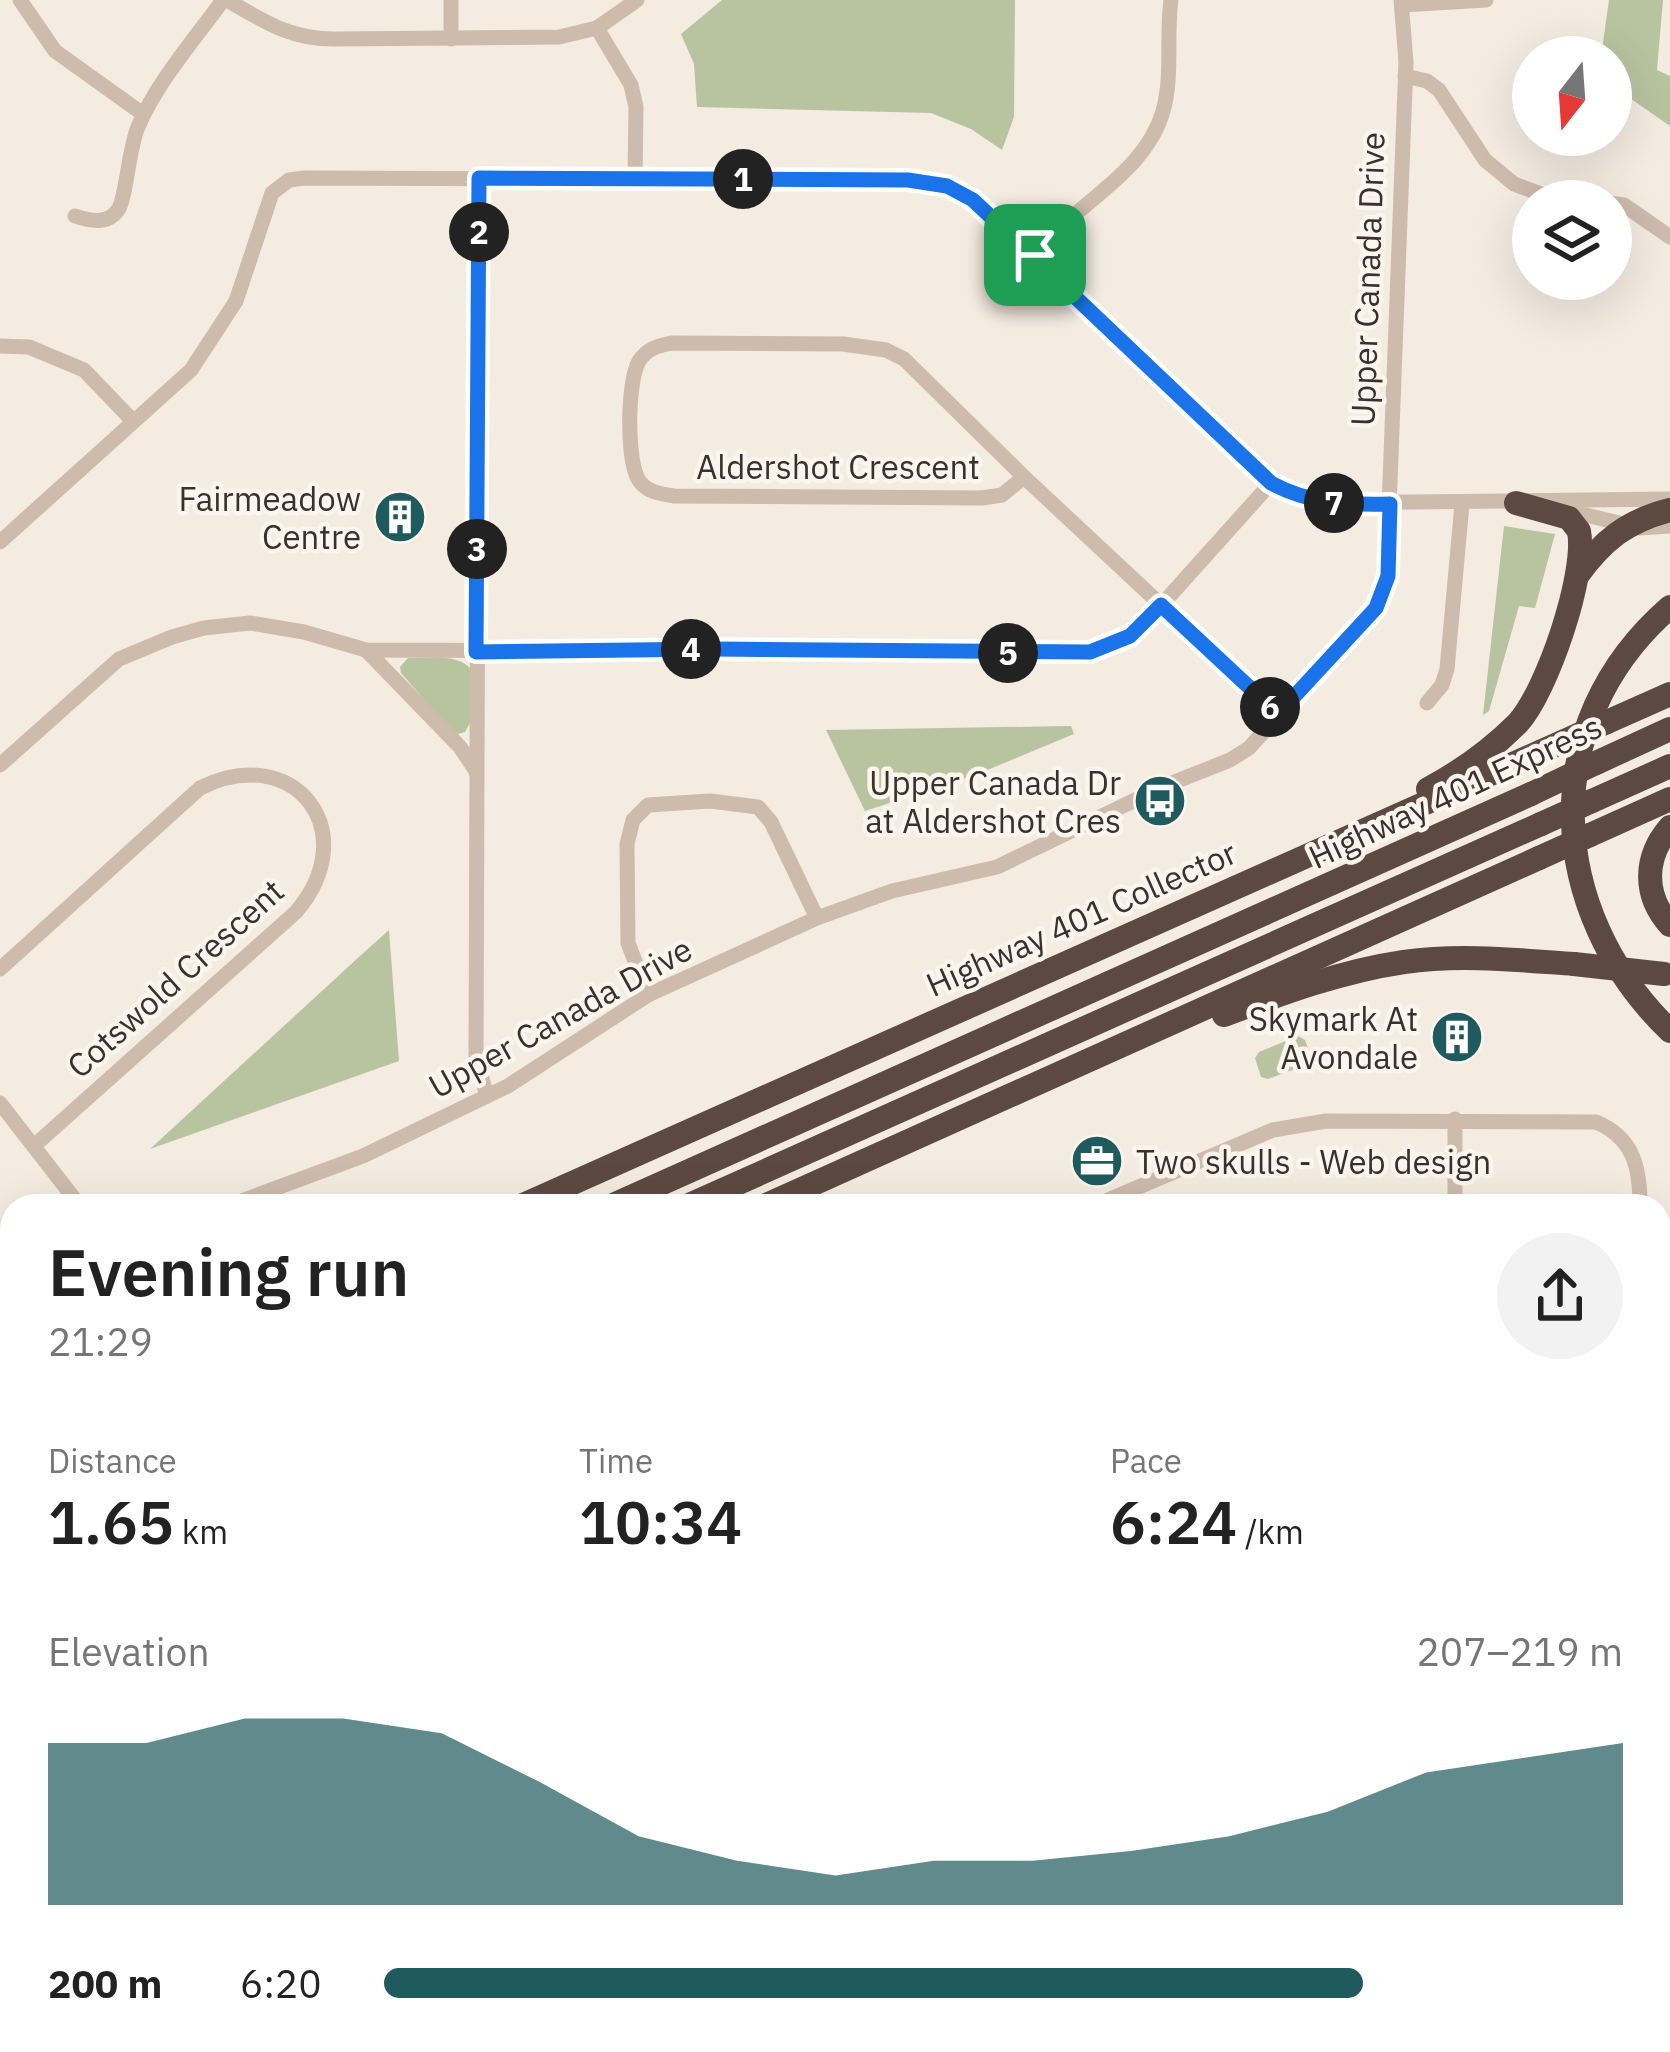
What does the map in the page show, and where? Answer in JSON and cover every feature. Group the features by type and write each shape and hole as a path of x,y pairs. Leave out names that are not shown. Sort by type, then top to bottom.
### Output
{"highway":[{"path":"1323,846 1437,784 1489,749 1522,719 1545,674 1576,578 1581,542 1569,518 1516,503"},
{"path":"1576,578 1607,539 1625,525 1670,510"},
{"path":"1670,607 1632,645 1602,693 1582,741 1572,811 1578,873 1595,928 1631,988 1670,1030"},
{"name":"Highway 401 Collector","path":"548,1194 1670,694"},
{"name":"Highway 401 Express","path":"637,1194 1670,729"},
{"name":"Highway 401 Express","path":"715,1194 1670,766"},
{"path":"790,1194 1670,799"},
{"path":"1670,827 1655,849 1650,877 1653,899 1670,925"},
{"path":"833,1174 891,1158 1121,1056 1321,981 1430,959 1667,969"}],"street":[{"path":"20,0 55,51 143,114"},
{"path":"75,216 91,222 107,219 122,205 130,148 143,114 225,0 292,36 452,39 559,38 597,28 638,0"},
{"path":"451,0 452,39"},
{"path":"1035,255 1076,210 1129,168 1153,136 1165,104 1171,0"},
{"path":"1401,3 1486,0"},
{"name":"Upper Canada Drive","path":"260,1194 363,1156 508,1086 648,995 817,918 892,891 983,872 1249,748 1376,608 1388,576 1405,76 1401,3"},
{"path":"597,28 631,86 636,107 635,178"},
{"path":"1405,76 1427,81 1439,90 1485,160 1514,184 1541,194 1624,205 1670,238"},
{"path":"0,542 191,370 231,310 268,201 279,184 304,178 930,182 973,200 1271,483 1294,495 1324,503 1390,504 1670,499"},
{"path":"479,178 476,1057 487,1096"},
{"name":"Aldershot Crescent","path":"1024,477 1002,495 982,498 674,496 649,491 639,481 631,460 633,377 655,346 671,343 872,345 904,359 1278,714"},
{"path":"0,346 28,347 85,370 133,421"},
{"path":"0,766 118,658 204,628 250,623 366,650 1090,652 1130,636 1271,483"},
{"path":"1516,503 1625,525 1670,526"},
{"path":"1427,704 1447,669 1462,504"},
{"path":"366,650 460,747 476,771"},
{"name":"Cotswold Crescent","path":"0,969 200,788 220,778 241,773 270,776 301,791 318,814 326,846 323,865 318,882 296,912 35,1145"},
{"path":"648,995 628,944 627,844 633,820 649,805 710,801 758,807 771,822 817,918"},
{"path":"0,1102 71,1194"},
{"path":"1122,1194 1273,1130 1341,1119 1579,1119 1606,1126 1623,1140 1635,1159 1639,1194"},
{"path":"1454,1119 1455,1194"}],"green space":[{"path":"722,0 1015,0 1014,117 1002,150 971,129 931,113 697,107 694,64 681,34"},
{"path":"1609,0 1663,0 1657,70 1670,76 1670,126 1632,100 1632,36 1604,36"},
{"path":"1504,526 1555,534 1535,608 1519,606 1489,711 1483,715"},
{"path":"408,658 449,658 470,668 470,723 465,732 458,734 449,728 401,673"},
{"path":"1071,726 1074,734 973,776 865,811 826,730"},
{"path":"389,930 399,1061 150,1149 360,956"},
{"path":"1298,1036 1305,1040 1311,1057 1306,1065 1268,1079 1261,1077 1255,1058 1259,1052"}],"place":[{"name":"Fairmeadow Centre","path":"400,517"},
{"name":"Upper Canada Dr at Aldershot Cres","path":"1160,801"},
{"name":"Skymark At Avondale","path":"1457,1037"},
{"name":"Two skulls - Web design","path":"1097,1161"}],"route":[{"path":"479,178 930,182 973,200 1035,255 1271,483 1324,503 1390,504 1388,576 1376,608 1278,714 1161,605 1130,636 1090,652 476,652 479,178"}]}
